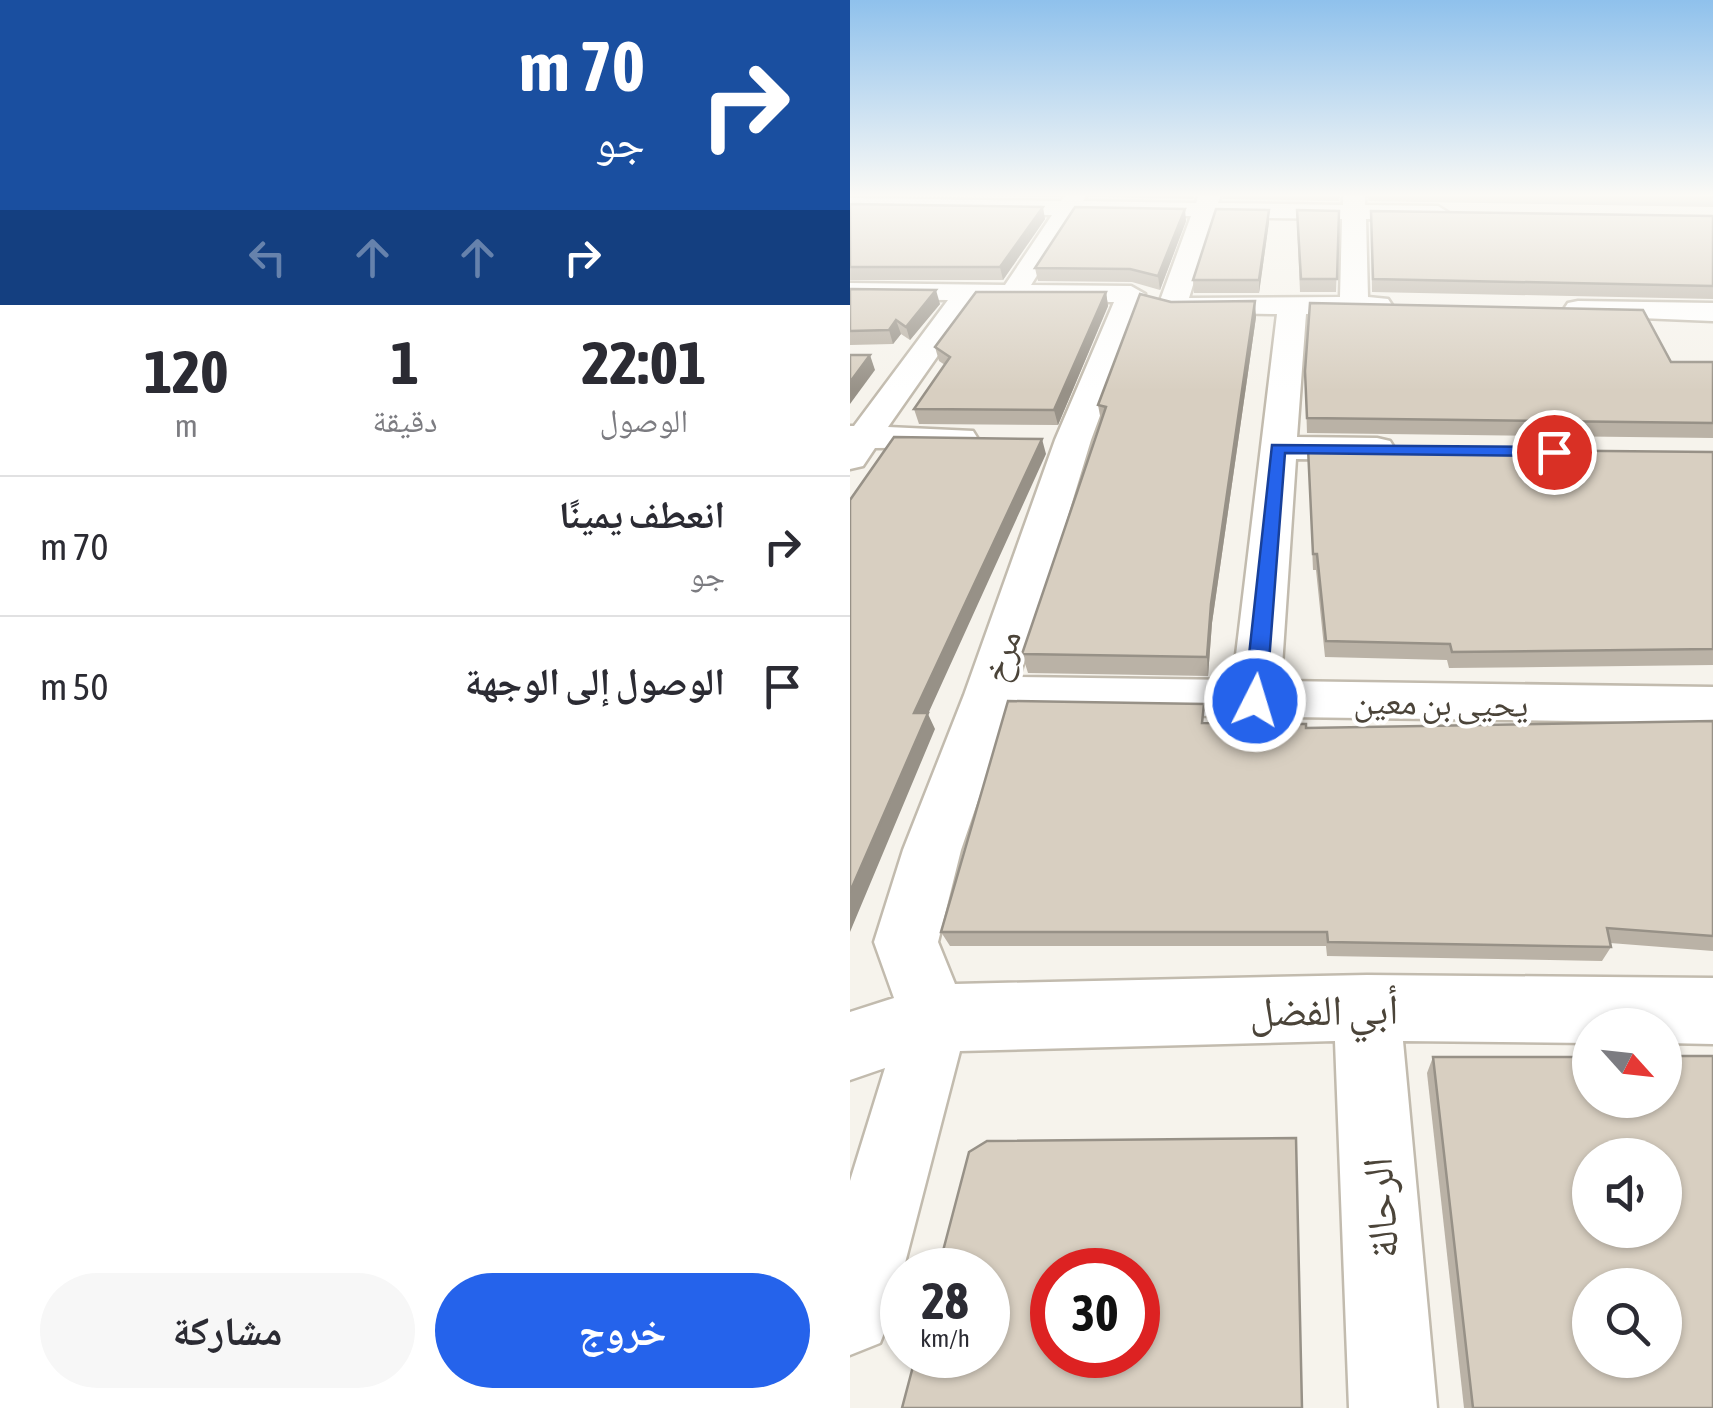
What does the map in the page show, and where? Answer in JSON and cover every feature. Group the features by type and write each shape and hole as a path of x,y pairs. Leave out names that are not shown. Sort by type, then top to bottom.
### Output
{"street":[{"path":"1014,291 1035,260"},
{"name":"مرخ","path":"934,1018 906,942 932,850 989,696 1054,440 1151,300 1174,260"},
{"path":"1354,260 1354,304"},
{"path":"850,291 1014,291 1292,307 1414,306"},
{"path":"855,444 969,292"},
{"path":"1255,701 1292,307"},
{"path":"1554,309 1713,312"},
{"path":"884,357 918,357"},
{"path":"855,444 996,439"},
{"path":"1278,448 1416,450"},
{"name":"يحيى بن معين","path":"989,696 1713,705"},
{"name":"أبي الفضل","path":"934,1018 1367,1008 1713,1011"},
{"name":"الرحالة","path":"1367,1008 1393,1408"},
{"path":"850,1046 934,1018"},
{"path":"850,1313 934,1018"}],"building":[{"path":"850,260 1005,260 1000,267 850,267"},
{"path":"1040,260 1165,260 1158,276 1130,269 1035,268"},
{"path":"1200,260 1262,260 1259,280 1193,280"},
{"path":"1300,260 1338,260 1337,279 1301,279"},
{"path":"1372,260 1713,260 1713,286 1373,279"},
{"path":"850,289 936,290 906,327 896,320 889,330 850,331"},
{"path":"976,292 1106,292 1054,410 914,409 950,357 935,347"},
{"path":"1140,294 1171,302 1255,301 1211,604 1207,657 1022,654 1106,407 1098,405"},
{"path":"1310,303 1643,310 1671,362 1713,362 1713,423 1307,418 1305,371"},
{"path":"850,355 870,355 850,382"},
{"path":"894,437 1042,439 914,713 928,713 850,892 850,500"},
{"path":"1308,448 1713,452 1713,649 1452,652 1450,644 1326,641 1317,554 1313,554"},
{"path":"1008,701 1204,704 1202,723 1306,724 1306,728 1713,721 1713,936 1607,928 1611,947 1328,942 1327,932 941,932"},
{"path":"1682,1056 1713,1056 1713,1408 1473,1408 1433,1057 1572,1057 1572,1118 1682,1118"},
{"path":"1296,1138 1302,1408 902,1408 910,1378 1010,1378 1010,1248 944,1248 969,1152 987,1141"}],"route":[{"path":"1255,701 1278,448 1554,452"}]}
